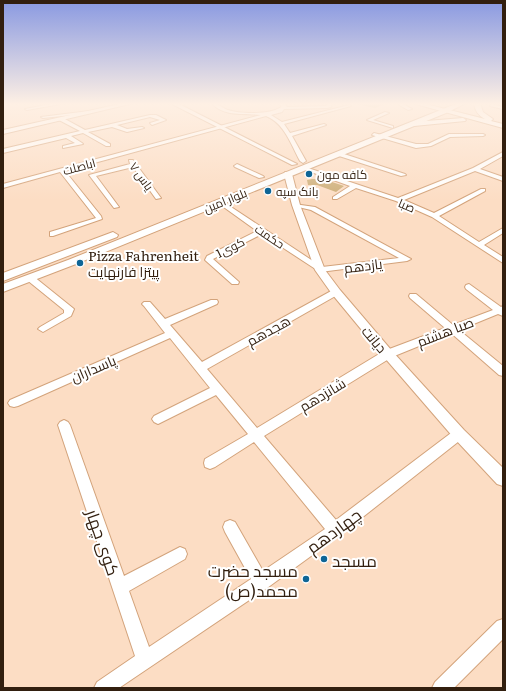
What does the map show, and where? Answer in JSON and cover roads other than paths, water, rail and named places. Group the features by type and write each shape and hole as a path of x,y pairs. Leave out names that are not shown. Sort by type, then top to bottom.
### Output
{"main road":[{"name":"بلوار امین","path":"303,164 338,154 377,135"},
{"name":"بلوار امین","path":"3,288 220,202 291,169 377,135"},
{"name":"بلوار امین","path":"138,226 261,177 291,169"},
{"path":"212,197 220,202"},
{"path":"3,277 123,231"}],"street":[{"path":"3,151 70,135"},
{"path":"90,135 108,145"},
{"name":"اباصلت","path":"3,186 188,135"},
{"path":"236,135 291,169"},
{"path":"288,135 303,164"},
{"path":"379,135 416,146 429,145 449,136 475,135"},
{"path":"65,147 80,144 67,136"},
{"name":"یاس ۷","path":"125,153 158,198"},
{"path":"338,154 403,175"},
{"path":"398,200 475,169 503,154"},
{"name":"صبا","path":"303,164 354,186 398,200 434,216 503,261"},
{"path":"116,207 92,175 134,165"},
{"path":"237,166 261,177"},
{"name":"دیانت","path":"291,169 296,205 320,270 336,292 388,354 459,434 503,479"},
{"path":"475,169 503,179"},
{"path":"53,234 99,219 99,217 61,170"},
{"path":"335,198 354,186"},
{"path":"434,216 483,190"},
{"name":"حکمت","path":"220,202 320,270"},
{"name":"یازدهم","path":"296,205 313,208 407,259 320,270"},
{"path":"479,245 503,230"},
{"name":"کوی1","path":"235,282 209,260 210,258 262,231"},
{"path":"30,278 69,309 68,314 43,329"},
{"path":"469,287 502,311"},
{"name":"هجدهم","path":"200,368 336,292"},
{"path":"413,296 503,372"},
{"path":"164,324 214,302"},
{"path":"146,304 335,530"},
{"name":"صبا هشتم","path":"388,354 502,311"},
{"name":"پاسداران","path":"14,403 172,334"},
{"name":"شانزدهم","path":"210,463 255,433 388,354"},
{"path":"158,419 217,389"},
{"name":"کوی چهار","path":"64,425 145,659"},
{"name":"چهاردهم","path":"102,688 261,582 335,530 459,434"},
{"path":"230,527 261,582"},
{"path":"120,587 180,554"},
{"path":"441,688 503,627"}],"place":[{"name":"کافه مون","path":"309,174"},
{"name":"بانک سپه","path":"268,191"},
{"name":"Pizza Fahrenheit پیتزا فارنهایت","path":"80,263"},
{"name":"مسجد","path":"324,559"},
{"name":"مسجد حضرت محمد(ص)","path":"306,579"}]}
